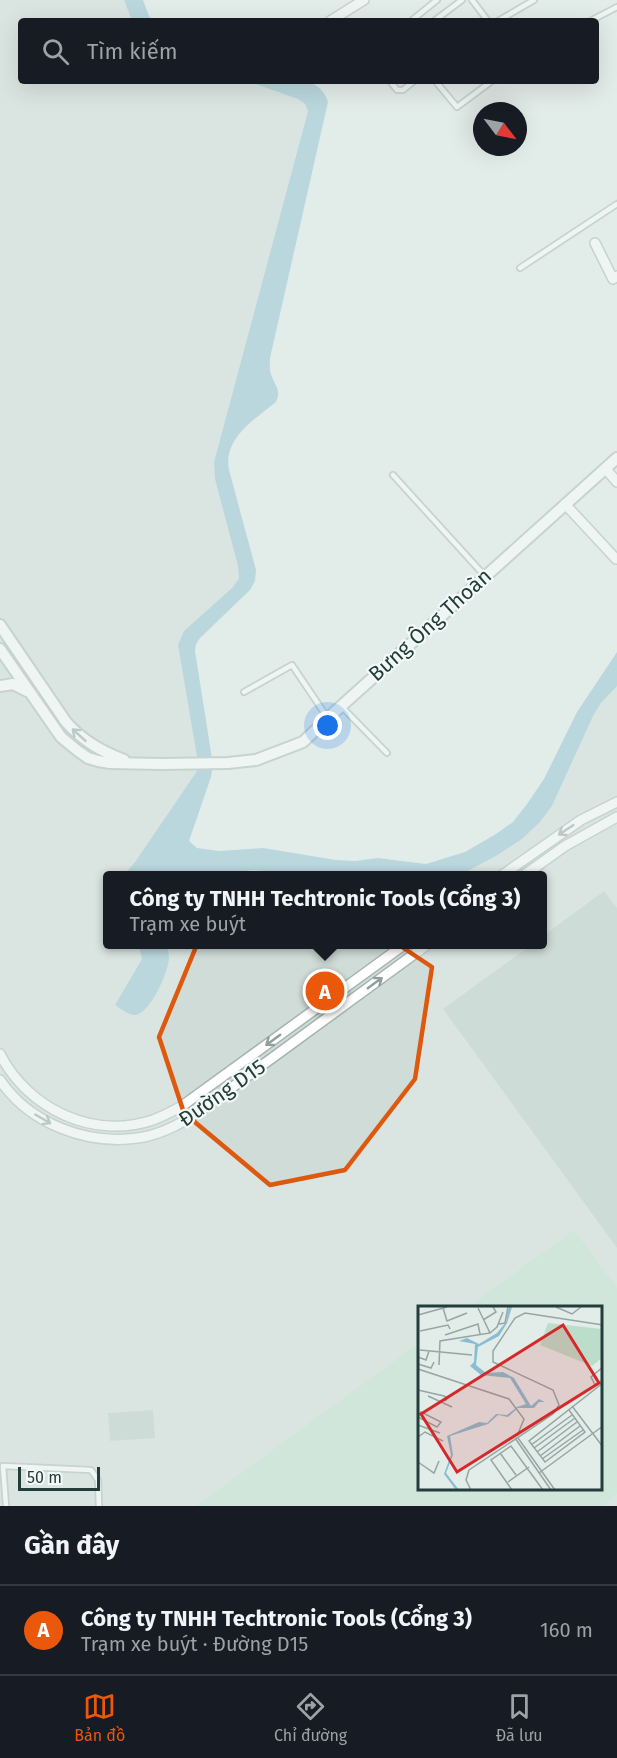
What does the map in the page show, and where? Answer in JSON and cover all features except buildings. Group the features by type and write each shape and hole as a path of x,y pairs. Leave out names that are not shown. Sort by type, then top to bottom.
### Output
{"street":[{"path":"335,18 364,0"},
{"path":"595,243 613,279 617,276"},
{"name":"Bưng Ông Thoàn","path":"0,649 54,729 78,752 88,758 110,763 161,764 228,763 256,760 303,742 617,458"},
{"path":"605,468 617,482"},
{"path":"565,504 616,559"},
{"path":"0,625 75,732 83,740 103,752 130,763"},
{"path":"0,686 9,683 18,685 32,695"},
{"path":"508,871 581,820 617,802"},
{"path":"530,871 565,846 617,817"},
{"name":"Đường D15","path":"0,1054 15,1078 46,1106 73,1119 119,1126 151,1121 182,1106 399,949"},
{"name":"Đường D15","path":"0,1080 24,1107 64,1129 92,1137 123,1139 138,1138 168,1129 197,1113 422,949"},
{"path":"296,1023 304,1034"}],"lane":[{"path":"415,18 437,0"},
{"path":"439,18 462,0"},
{"path":"472,0 486,18"},
{"path":"503,18 534,0"},
{"path":"596,18 617,7"},
{"path":"392,84 397,90 403,90 410,84"},
{"path":"438,84 457,107 488,84"},
{"path":"520,268 617,204"},
{"path":"393,475 485,576"},
{"path":"244,692 292,665 328,718"},
{"path":"341,706 387,753"},
{"path":"6,1506 3,1466 91,1470 98,1480 99,1506"}],"highlighted area":[{"path":"300,879 432,967 415,1079 345,1170 270,1185 184,1113 159,1037 198,942"}],"shaded area":[{"path":"0,0 124,0 131,18 18,18 18,84 256,84 298,99 305,104 308,111 214,462 239,578 233,587 184,631 199,768 127,871 103,871 103,949 141,949 143,955 143,1011 152,1001 167,969 167,949 547,949 547,871 468,871 522,839 540,822 552,806 594,714 617,686 617,1506 0,1506"}],"green space":[{"path":"574,1230 617,1288 617,1493 604,1506 196,1506 418,1344 418,1491 602,1491 602,1306 470,1306"}],"water":[{"path":"124,0 143,0 151,18 131,18"},
{"path":"256,84 314,84 325,94 328,102 270,358 270,370 278,391 278,398 235,439 228,459 256,570 255,581 250,590 196,644 195,651 213,765 189,841 197,848 220,851 263,848 336,860 355,861 378,858 426,864 465,852 513,822 527,804 544,779 577,712 617,652 617,686 594,714 552,806 540,822 522,839 468,871 127,871 199,768 178,645 184,631 233,587 239,578 238,566 215,479 214,462 308,111 305,104 298,99"},
{"path":"140,949 168,949 169,959 162,982 147,1007 142,1012 133,1015 115,1005 142,959"}],"place":[{"name":"Công ty TNHH Techtronic Tools (Cổng 3)","path":"325,991"}]}
